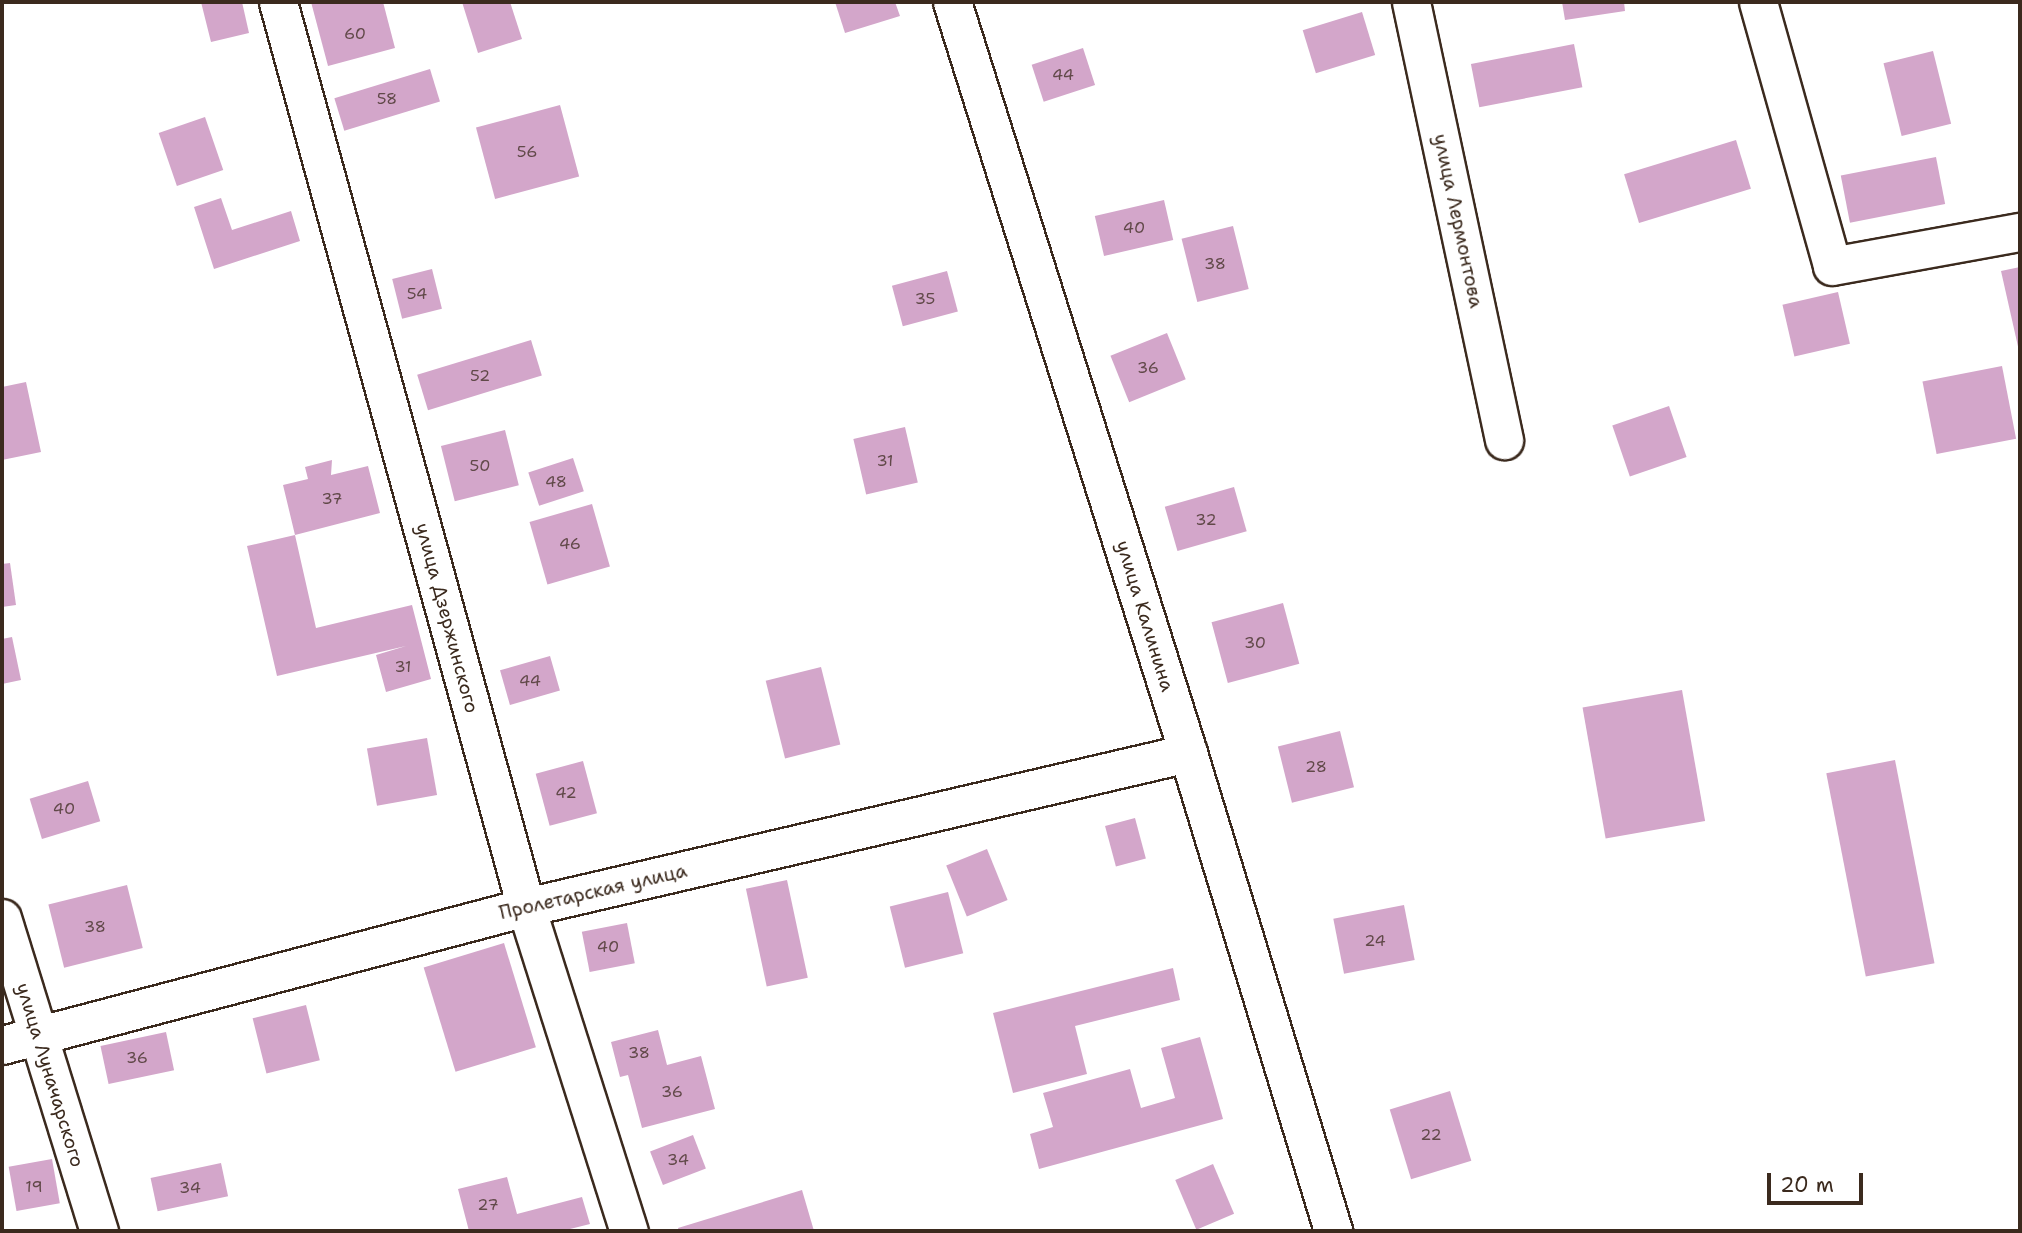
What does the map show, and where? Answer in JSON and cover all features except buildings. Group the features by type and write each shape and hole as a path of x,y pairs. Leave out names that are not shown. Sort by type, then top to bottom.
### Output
{"street":[{"name":"улица Дзержинского","path":"278,2 526,907 629,1231"},
{"name":"улица Калинина","path":"952,2 1188,752 1333,1231"},
{"name":"улица Лермонтова","path":"1411,2 1504,440"},
{"path":"1758,2 1832,266 2020,232"},
{"name":"Пролетарская улица","path":"2,1045 526,907 1188,752"},
{"name":"улица Луначарского","path":"2,918 99,1231"}]}
